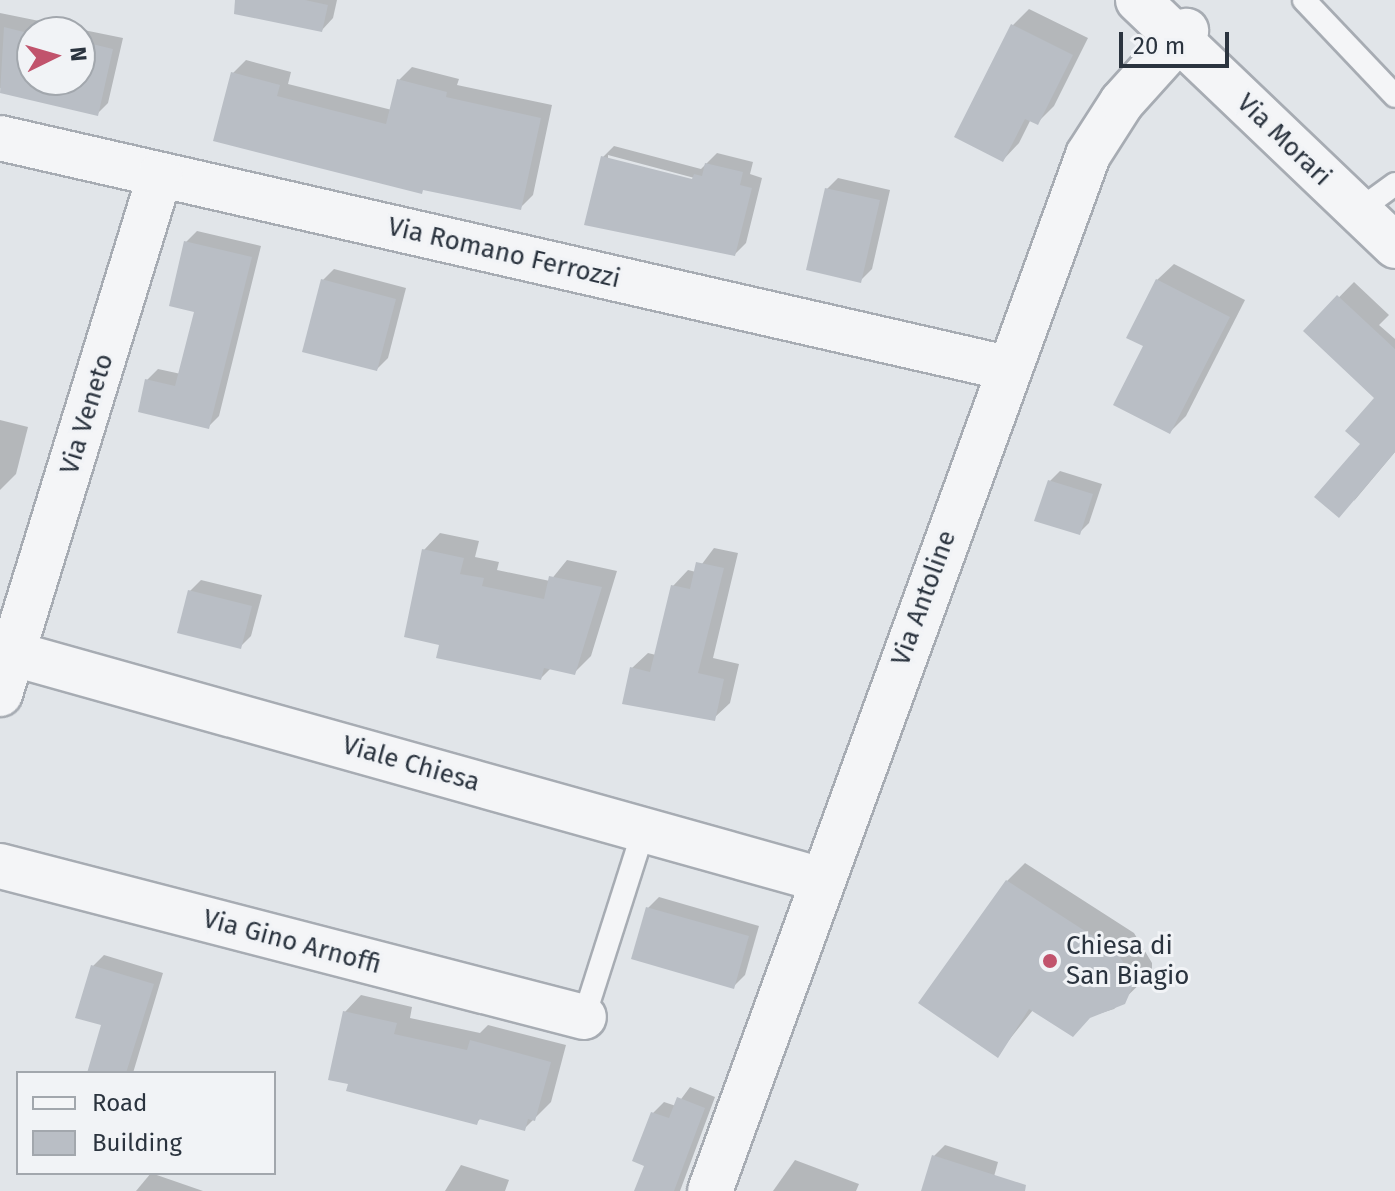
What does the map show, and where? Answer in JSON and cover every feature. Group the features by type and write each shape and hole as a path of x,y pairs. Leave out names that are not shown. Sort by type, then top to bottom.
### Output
{"street":[{"name":"Via Morari","path":"1138,0 1182,36 1395,246"},
{"name":"Via Antoline","path":"710,1191 1007,368 1088,155 1122,102 1182,36"},
{"name":"Via Romano Ferrozzi","path":"0,138 1007,368"},
{"name":"Via Veneto","path":"0,694 6,652 160,175"},
{"name":"Viale Chiesa","path":"6,652 822,880"},
{"name":"Via Gino Arnoffi","path":"0,866 584,1017"}],"lane":[{"path":"1304,0 1395,96"},
{"path":"1358,211 1395,184"},
{"path":"584,1017 644,829"}],"building":[{"path":"235,0 305,0 328,5 322,32 234,14"},
{"path":"1011,24 1073,55 1038,125 1025,119 1003,162 954,137"},
{"path":"4,27 16,30 16,96 96,96 96,45 113,49 98,116 0,93"},
{"path":"231,72 280,85 277,96 386,124 397,79 447,92 446,97 541,118 521,210 423,190 422,194 213,141"},
{"path":"601,156 692,179 694,174 702,176 705,163 743,172 740,185 752,188 735,256 584,225"},
{"path":"825,188 880,200 861,283 806,270"},
{"path":"184,241 252,257 209,429 138,412 145,379 175,386 194,312 169,306"},
{"path":"321,279 396,299 377,371 302,352"},
{"path":"1156,279 1230,317 1170,434 1113,405 1143,346 1126,338"},
{"path":"1337,295 1395,349 1395,452 1339,518 1314,497 1360,444 1345,431 1374,398 1303,331"},
{"path":"1048,480 1093,494 1080,535 1034,521"},
{"path":"422,549 464,558 460,574 484,578 482,586 544,599 549,576 602,587 575,675 544,668 541,680 436,658 439,645 404,637"},
{"path":"696,562 724,568 698,673 724,679 715,721 622,704 630,667 650,672 671,585 690,589"},
{"path":"188,590 252,606 241,649 177,633"},
{"name":"Chiesa di San Biagio","path":"1006,880 1116,951 1135,981 1125,1004 1090,1018 1073,1037 1029,1009 998,1058 918,1003"},
{"path":"646,907 749,936 734,989 631,959"},
{"path":"91,965 154,984 127,1071 88,1071 101,1025 75,1018"},
{"path":"343,1011 397,1023 394,1034 467,1050 470,1040 551,1062 535,1121 528,1119 525,1131 479,1119 477,1125 346,1091 348,1084 328,1080"},
{"path":"677,1097 705,1108 674,1191 634,1191 644,1166 632,1161 651,1112 669,1118"},
{"path":"932,1155 1026,1185 1025,1191 921,1191"}],"place":[{"name":"Chiesa di San Biagio","path":"1050,961"}]}
